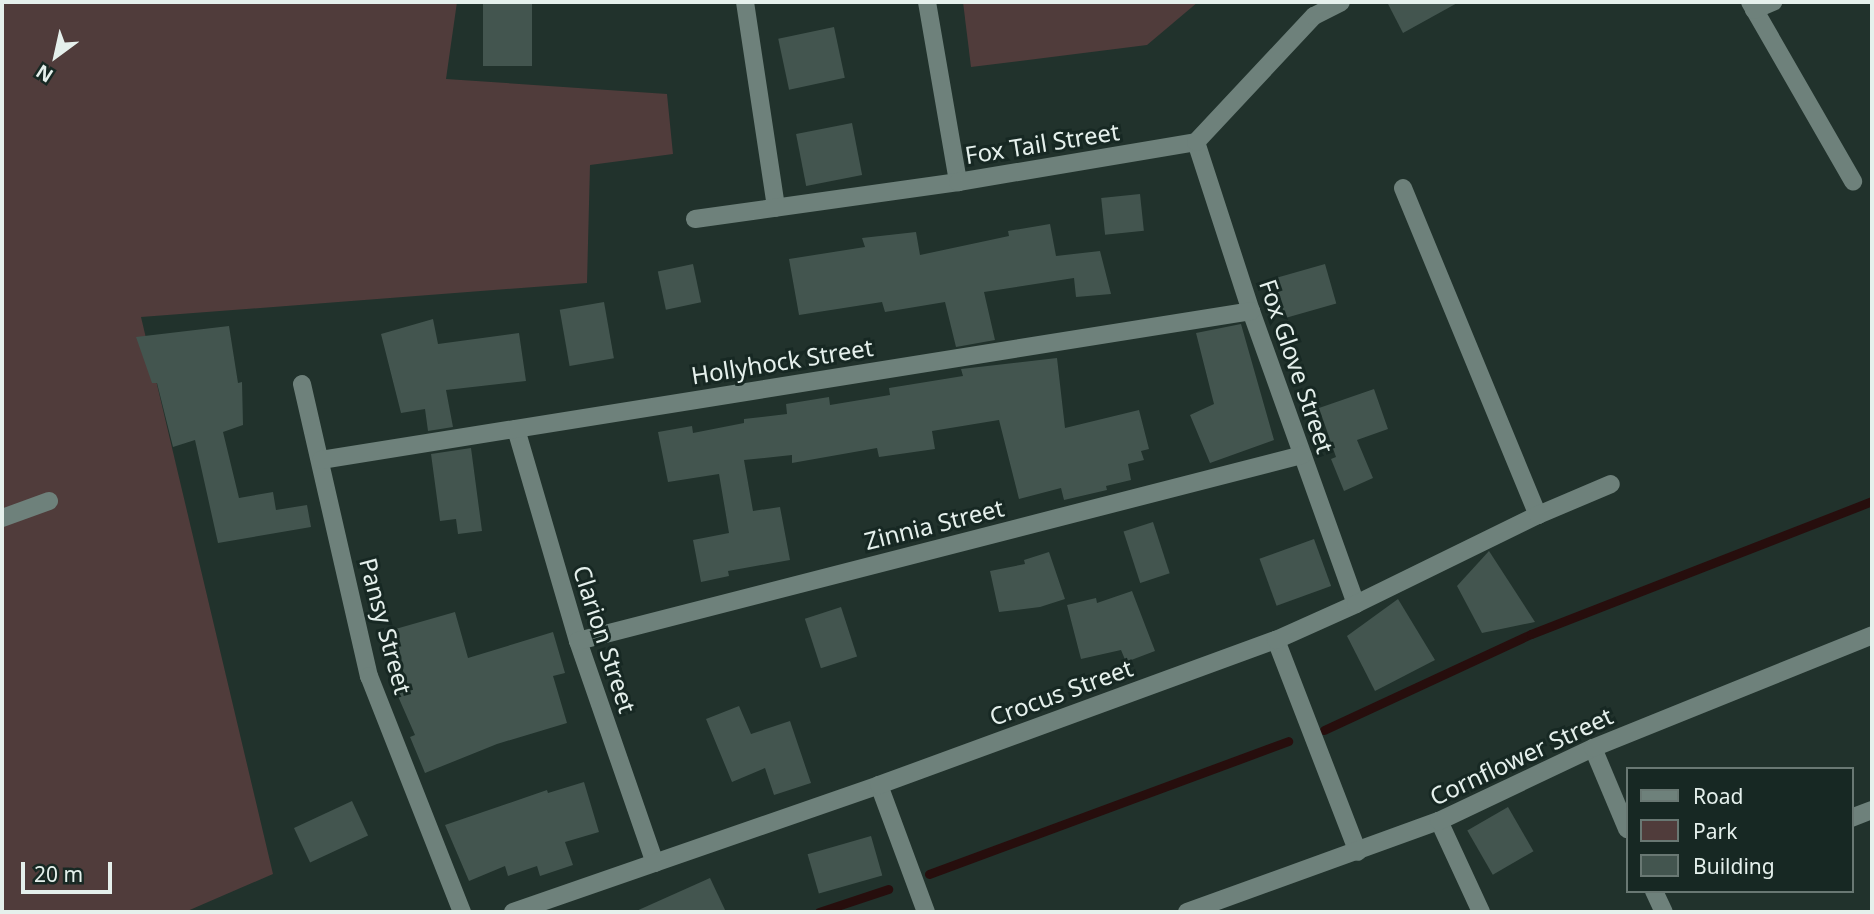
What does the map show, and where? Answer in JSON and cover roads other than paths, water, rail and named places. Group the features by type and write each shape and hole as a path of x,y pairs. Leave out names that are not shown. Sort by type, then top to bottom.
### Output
{"street":[{"path":"746,2 776,208"},
{"path":"927,2 958,181"},
{"path":"1196,142 1313,9 1341,2"},
{"path":"1773,2 1752,6 1853,181"},
{"name":"Fox Tail Street","path":"695,219 958,181 1196,142"},
{"name":"Fox Glove Street","path":"1196,142 1251,311 1356,604"},
{"path":"1403,188 1538,515"},
{"name":"Hollyhock Street","path":"321,460 1251,311"},
{"name":"Pansy Street","path":"302,384 369,676 461,912"},
{"name":"Clarion Street","path":"516,429 578,641 655,863"},
{"name":"Zinnia Street","path":"578,641 1302,455"},
{"name":"Crocus Street","path":"513,912 879,785 1276,640 1538,515 1611,484"},
{"path":"2,518 49,501"},
{"name":"Cornflower Street","path":"1187,912 1439,821 1593,748 1872,635"},
{"path":"1276,640 1358,852"},
{"path":"1593,748 1626,827"},
{"path":"879,785 926,912"},
{"path":"1853,817 1872,810"},
{"path":"1439,821 1481,912"}],"waterway":[{"path":"1324,730 1531,634 1872,501"},
{"path":"929,874 1288,741"},
{"path":"819,912 888,889"}]}
